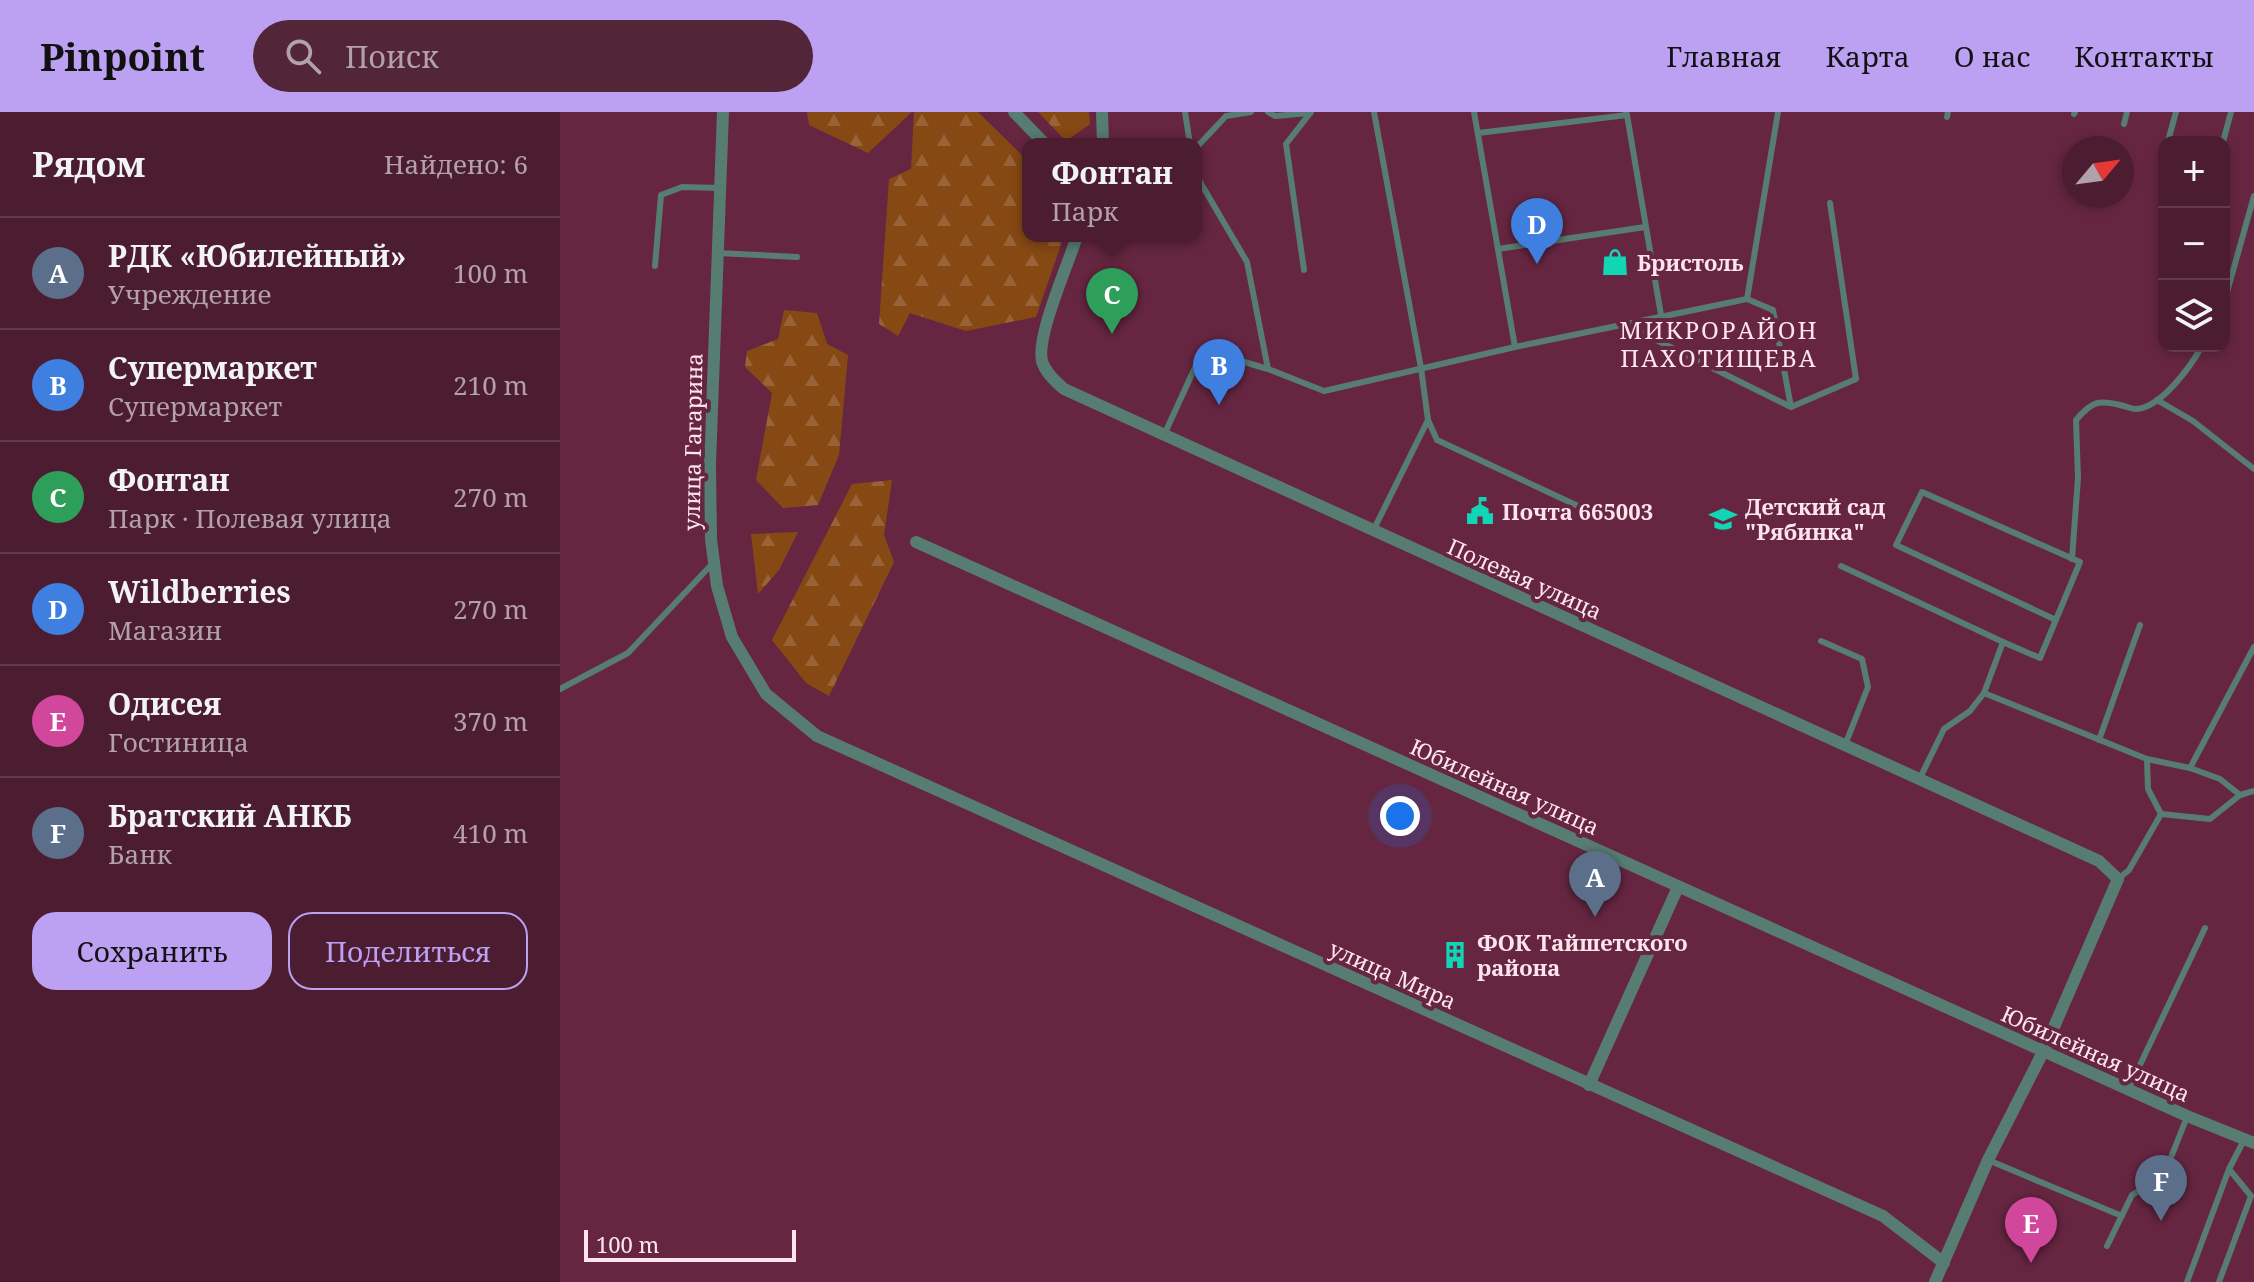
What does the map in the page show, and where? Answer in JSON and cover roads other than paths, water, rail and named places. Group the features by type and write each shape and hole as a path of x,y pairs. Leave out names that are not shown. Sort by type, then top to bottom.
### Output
{"street":[{"name":"улица Гагарина","path":"723,112 710,464 717,586 732,637 766,694 817,736"},
{"path":"1014,112 1039,138"},
{"path":"1102,112 1103,138"},
{"name":"Полевая улица","path":"1075,242 1043,336 1040,354 1044,366 1064,389 2099,861 2118,879"},
{"name":"Юбилейная улица","path":"916,542 2249,1142"},
{"name":"улица Мира","path":"817,736 1883,1216 1944,1263"},
{"path":"1935,1282 1988,1160 2044,1050 2118,879"},
{"path":"1589,1085 1678,887"}],"lane":[{"path":"1185,112 1189,138"},
{"path":"1202,142 1226,116 1251,112"},
{"path":"1268,112 1275,116 1310,112"},
{"path":"1304,270 1286,144 1310,112"},
{"path":"1374,112 1428,420 1437,440 1578,506"},
{"path":"1474,112 1515,347"},
{"path":"1747,299 1778,112"},
{"path":"2124,124 2127,112"},
{"path":"2169,136 2176,112"},
{"path":"2225,136 2231,112"},
{"path":"1478,133 1626,114 1661,315"},
{"path":"1202,185 1247,262 1268,369"},
{"path":"655,266 661,195 682,187 720,188"},
{"path":"2230,282 2254,196"},
{"path":"1622,323 1791,407 1856,379 1830,203"},
{"path":"1498,249 1645,227"},
{"path":"717,253 797,257"},
{"path":"1164,436 1203,350 1268,369 1324,391 1622,323 1747,299 1773,310 1791,407"},
{"path":"2072,559 2078,478 2076,420 2089,405 2107,401 2136,409 2157,400 2175,384 2198,352"},
{"path":"2157,400 2193,421 2254,469"},
{"path":"1373,531 1428,420"},
{"path":"1841,566 2040,658 2056,620 2080,562 1922,492 1896,545 2056,620"},
{"path":"560,689 628,653 714,562"},
{"path":"2099,740 2140,625"},
{"path":"1821,641 1862,659 1868,687 1845,745"},
{"path":"1920,778 1944,729 1970,711 1984,693 2003,642"},
{"path":"2190,768 2254,647"},
{"path":"1984,693 2147,759 2190,768 2220,779 2240,795"},
{"path":"2147,759 2148,789 2161,814"},
{"path":"2161,814 2210,819 2240,795 2254,791"},
{"path":"2118,879 2129,870 2161,814"},
{"path":"2129,1088 2205,928"},
{"path":"2107,1246 2132,1195 2164,1175 2187,1116"},
{"path":"2187,1282 2229,1169 2249,1142"},
{"path":"1988,1160 2122,1216"},
{"path":"2219,1282 2251,1196 2229,1169"}],"place":[{"name":"Бристоль","path":"1615,262"},
{"name":"Wildberries","path":"1537,264"},
{"name":"Фонтан","path":"1112,334"},
{"name":"Супермаркет","path":"1219,405"},
{"name":"Почта 665003","path":"1480,511"},
{"name":"Детский сад \"Рябинка\"","path":"1723,519"},
{"name":"РДК «Юбилейный»","path":"1595,917"},
{"name":"ФОК Тайшетского района","path":"1455,955"},
{"name":"Братский АНКБ","path":"2161,1221"},
{"name":"Одисея","path":"2031,1263"}],"district":[{"name":"МИКРОРАЙОН ПАХОТИЩЕВА","path":"1719,343"}]}
